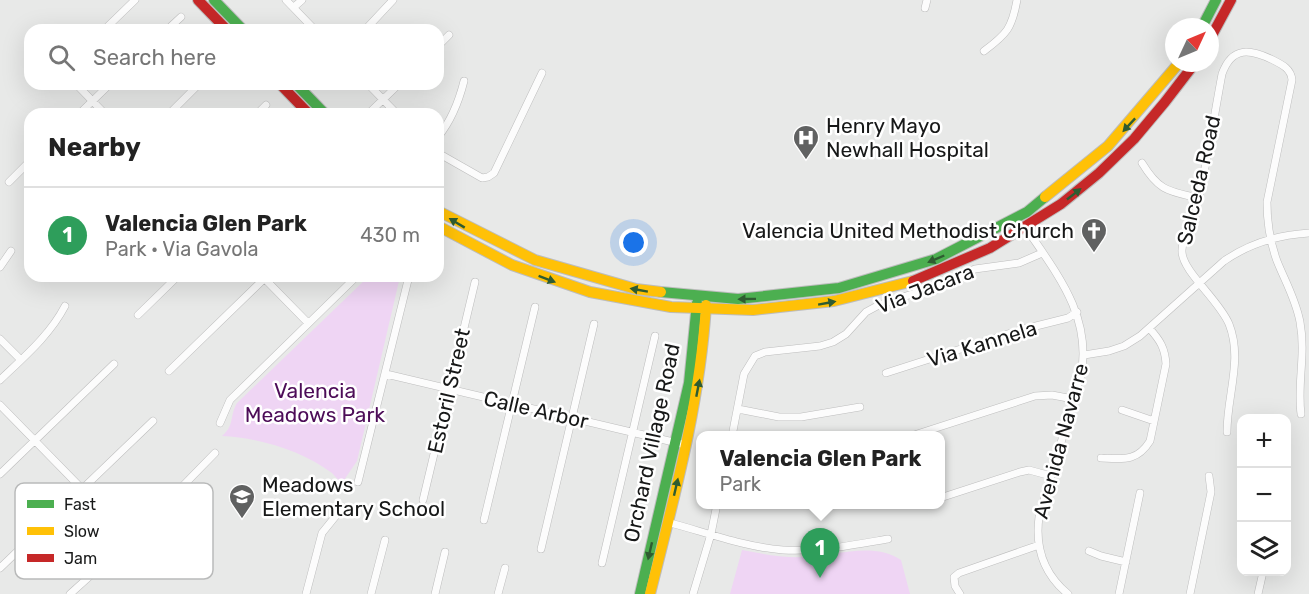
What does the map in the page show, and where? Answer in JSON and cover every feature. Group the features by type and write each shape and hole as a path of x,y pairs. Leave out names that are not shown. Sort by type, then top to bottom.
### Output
{"main road":[{"path":"198,0 221,24"},
{"path":"214,0 237,24"},
{"path":"1207,18 1216,0"},
{"path":"1219,22 1231,0"},
{"path":"444,214 485,238 537,263 595,281 701,305 810,293 886,278 962,248 1018,219 1084,169 1132,123 1172,72"},
{"path":"444,229 516,267 556,283 591,293 701,305 782,310 831,303 891,289 932,274 975,255 1026,228 1080,189 1117,157 1156,115 1188,72"},
{"path":"286,90 303,108"},
{"path":"302,90 319,108"},
{"path":"516,267 527,267 537,263"},
{"name":"Orchard Village Road","path":"639,594 662,521 681,444 701,305"},
{"name":"Orchard Village Road","path":"650,594 662,521"}],"street":[{"path":"110,24 135,0"},
{"path":"286,0 309,24"},
{"path":"294,8 302,0"},
{"path":"371,24 393,0"},
{"path":"925,8 927,0"},
{"path":"984,51 1008,31 1013,21 1017,0"},
{"path":"173,24 181,17"},
{"path":"444,40 449,35"},
{"name":"Salceda Road","path":"1227,432 1227,414 1235,362 1234,341 1220,307 1186,266 1182,246 1193,221 1225,64 1242,52 1251,51 1288,69 1292,80 1267,202 1271,238"},
{"path":"444,156 482,178 494,173 542,73"},
{"path":"444,128 460,96 464,81"},
{"path":"81,90 99,108"},
{"path":"85,108 104,90"},
{"path":"175,108 193,90"},
{"path":"373,90 391,108"},
{"path":"374,108 393,90"},
{"path":"263,108 266,105"},
{"path":"1143,163 1151,178 1161,187 1198,198"},
{"path":"9,182 24,167"},
{"name":"Avenida Navarre","path":"1026,228 1067,291 1077,312 1082,331 1084,355 1081,375 1039,517 1037,532 1044,562 1064,593"},
{"path":"1084,355 1124,346 1149,328 1238,251 1271,238 1309,232"},
{"path":"1271,238 1299,319 1303,343 1299,399 1301,414"},
{"path":"0,267 11,251"},
{"name":"Via Jacara","path":"738,409 744,374 750,361 765,352 820,346 834,342 846,334 866,312 879,305 942,284 975,269 1019,263 1042,253"},
{"path":"138,315 172,282"},
{"path":"169,371 259,282"},
{"path":"269,282 308,323"},
{"path":"220,423 230,400 351,282"},
{"path":"358,482 408,282"},
{"name":"Estoril Street","path":"423,500 475,282"},
{"path":"0,380 57,321 65,306"},
{"path":"484,520 535,307"},
{"name":"Via Kannela","path":"885,373 1020,330 1068,318 1077,312"},
{"path":"541,549 594,324"},
{"path":"1101,458 1136,457 1150,441 1166,364 1165,351 1149,328"},
{"path":"602,563 655,336"},
{"path":"0,339 21,360"},
{"path":"0,474 114,364"},
{"name":"Calle Arbor","path":"386,374 681,444"},
{"path":"924,431 1035,396 1052,395 1073,399"},
{"path":"0,405 76,483"},
{"path":"733,431 738,409 779,417 801,417 860,407"},
{"path":"1122,410 1154,421"},
{"path":"88,483 153,421"},
{"path":"186,483 215,453"},
{"path":"945,496 1029,470 1051,476"},
{"path":"1190,594 1211,492 1209,476"},
{"path":"1119,594 1140,493"},
{"path":"306,594 322,533 343,507"},
{"path":"693,594 716,509"},
{"path":"662,521 746,544 792,550 812,550 888,539"},
{"path":"371,594 385,540"},
{"path":"960,594 955,586 954,578 959,573 1039,545"},
{"path":"1089,551 1126,562"},
{"path":"435,594 445,552"},
{"path":"0,568 15,554"},
{"path":"498,594 505,568"},
{"path":"1258,594 1262,576"},
{"path":"70,594 86,579"}],"green space":[{"name":"Valencia Meadows Park","path":"363,282 399,282 357,461 342,483 320,465 294,452 266,443 222,436 229,428 237,403"},
{"path":"742,550 796,557 866,550 890,554 901,560 910,594 730,594"}],"traffic: fast":[{"path":"214,0 237,24"},
{"path":"1207,18 1216,0"},
{"path":"302,90 319,108"},
{"path":"661,292 738,299 839,288 936,259 1027,212 1045,197"},
{"path":"640,594 689,383 697,303"}],"traffic: slow":[{"path":"1045,197 1108,146 1171,72"},
{"path":"444,214 535,260 636,289 661,292"},
{"path":"444,229 512,265 590,292 671,307 753,310 834,301 913,281"},
{"path":"650,594 692,415 706,305"}],"traffic: jam":[{"path":"198,0 221,24"},
{"path":"1219,22 1231,0"},
{"path":"913,281 990,248 1061,204 1099,173 1134,139 1188,72"},
{"path":"286,90 303,108"}],"place":[{"name":"Henry Mayo Newhall Hospital","path":"806,161"},
{"name":"Valencia United Methodist Church","path":"1094,254"},
{"name":"Meadows Elementary School","path":"242,520"},
{"name":"Valencia Glen Park","path":"820,578"}]}
